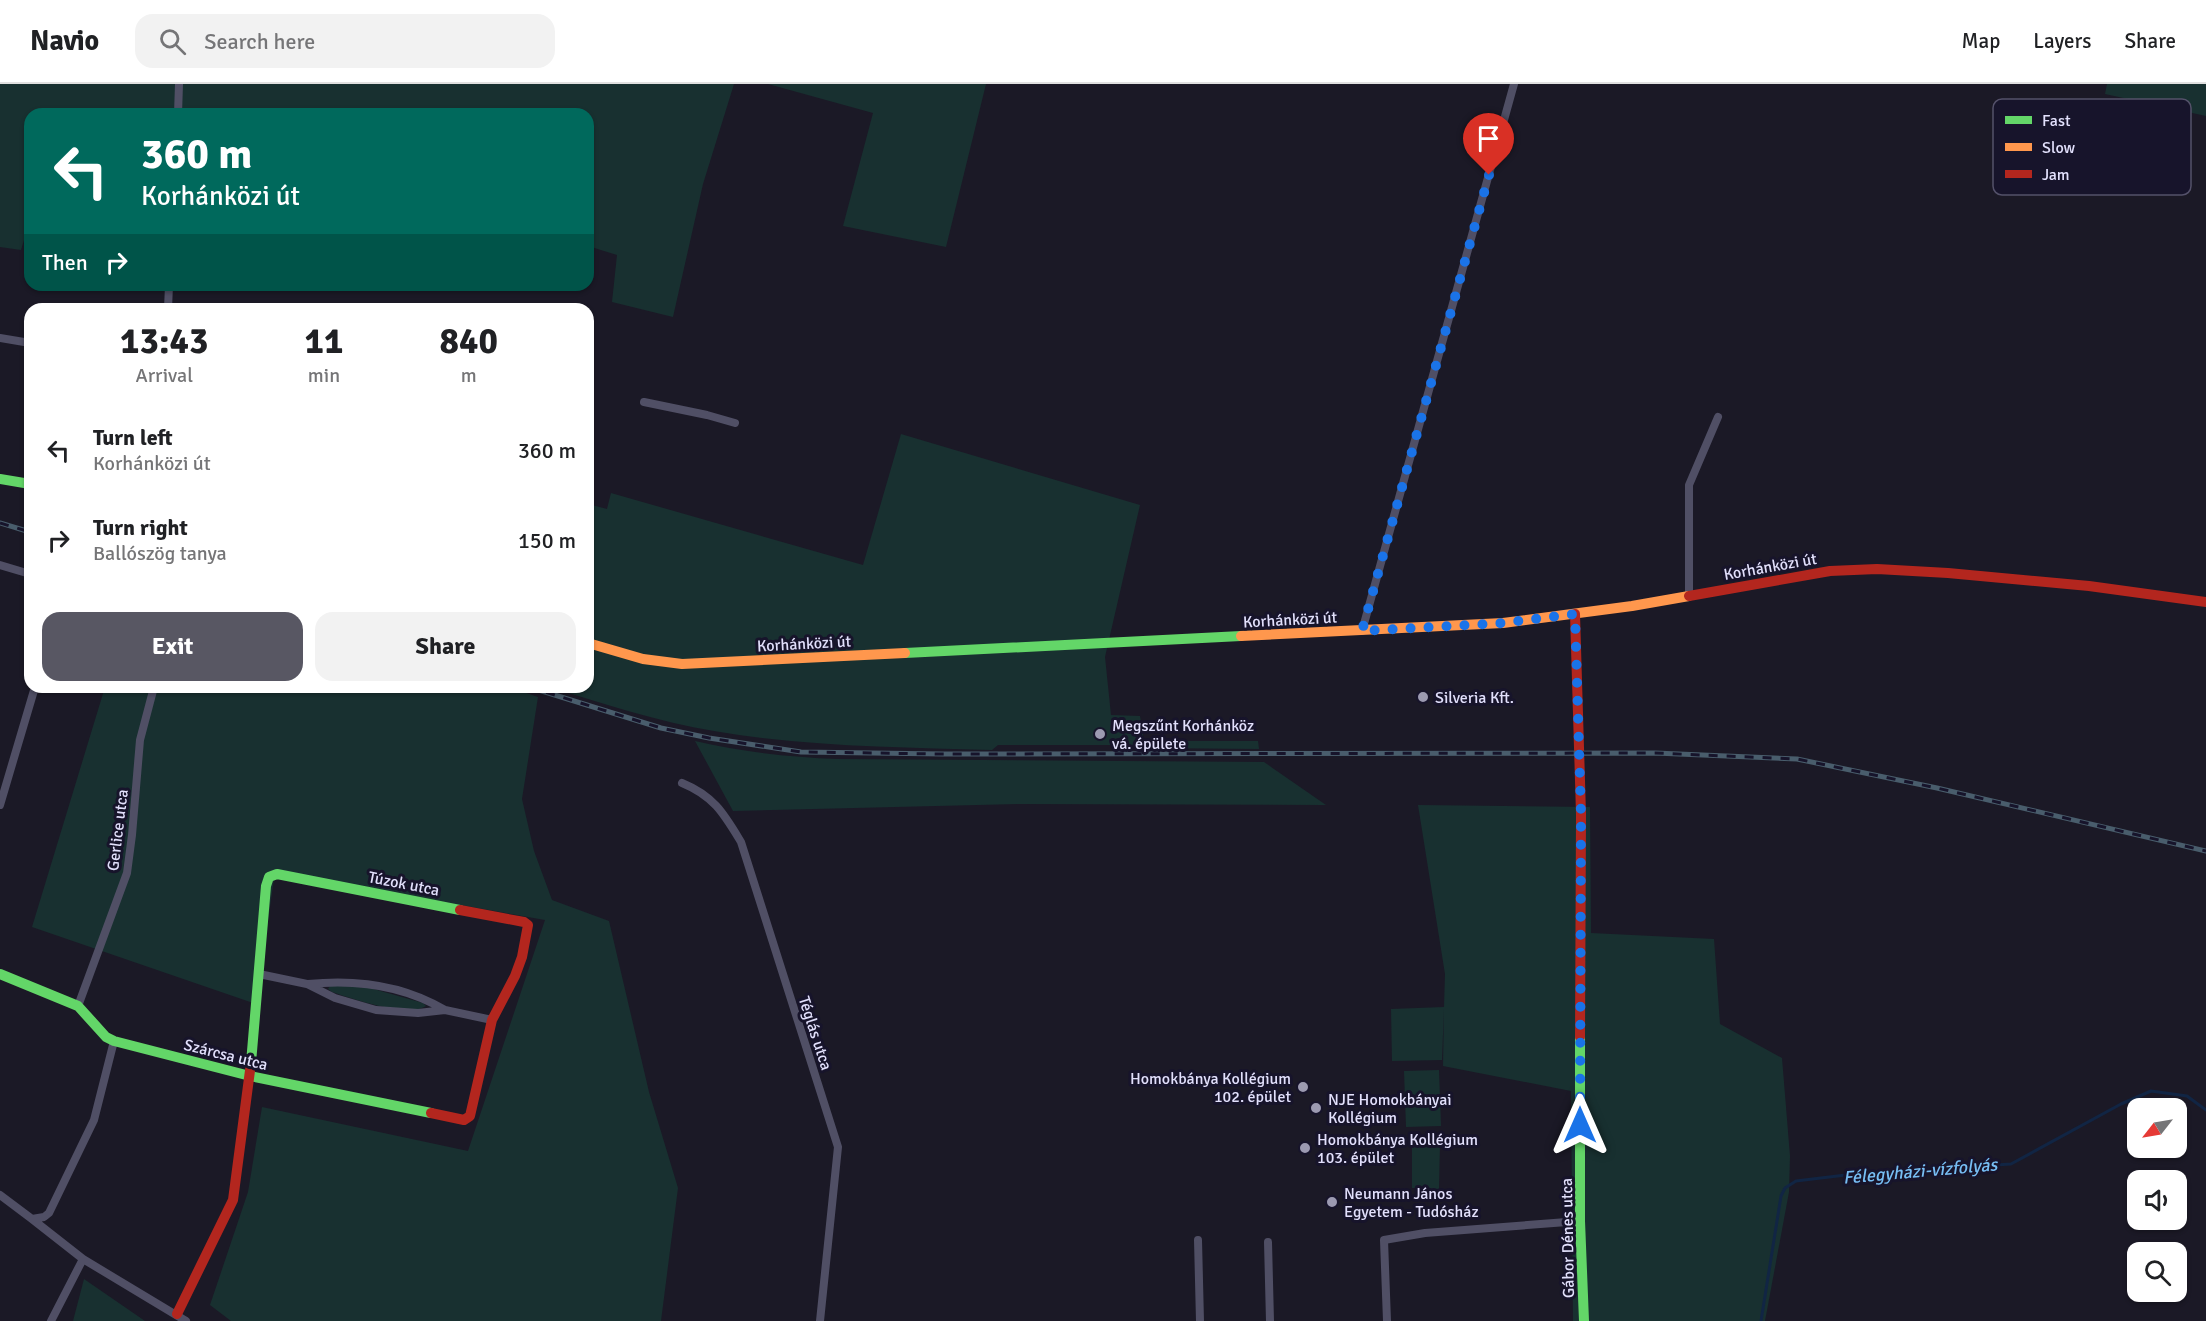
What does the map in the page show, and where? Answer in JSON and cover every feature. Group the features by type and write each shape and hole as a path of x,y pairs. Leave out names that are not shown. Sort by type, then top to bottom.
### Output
{"street":[{"path":"178,108 179,84"},
{"path":"1362,631 1514,84"},
{"path":"0,338 24,342"},
{"path":"644,402 708,414 735,423"},
{"path":"1689,596 1689,485 1718,417"},
{"path":"0,479 24,483"},
{"path":"0,565 24,572"},
{"name":"Korhánközi út","path":"594,645 643,659 682,664 1503,623 1575,614 1830,571 1862,568 2115,588 2167,594 2206,602"},
{"name":"Gábor Dénes utca","path":"1575,614 1581,814 1580,1221 1584,1321"},
{"path":"0,805 33,693"},
{"name":"Gerlice utca","path":"78,1006 127,873 140,740 152,693"},
{"name":"Téglás utca","path":"682,783 699,790 720,807 741,842 838,1147 820,1321"},
{"name":"Túzok utca","path":"182,1318 233,1200 250,1076 266,886 269,877 277,874 524,921 528,925 522,957 515,976 492,1020 470,1116 464,1120"},
{"name":"Szárcsa utca","path":"0,974 78,1006 106,1037 114,1041 250,1076 464,1120"},
{"path":"259,974 306,984 335,998 376,1010 418,1013 445,1010 492,1020"},
{"path":"306,984 337,981 383,985 425,998 445,1010"},
{"path":"32,1219 44,1217 49,1213 94,1120 114,1041"},
{"path":"0,1195 83,1259 182,1318"},
{"path":"1387,1321 1384,1240 1425,1233 1580,1221"},
{"path":"1197,1240 1200,1321"},
{"path":"1268,1242 1270,1321"},
{"path":"51,1321 83,1259"}],"green space":[{"path":"0,84 734,84 703,184 673,317 612,302 617,255 594,248 594,108 24,108 24,240 21,250 0,247"},
{"path":"768,84 986,84 946,247 843,226 873,113"},
{"path":"2107,84 2206,84 2206,116 2191,113 2191,99 2128,99 2105,94"},
{"path":"901,434 1140,505 1105,657 1111,715 1140,716 1144,741 1258,741 1259,749 1150,748 1144,745 998,745 992,750 783,740 673,723 570,693 594,693 594,506 607,509 611,493 863,565"},
{"path":"103,693 526,693 538,697 522,799 534,851 552,900 609,921 649,1092 678,1188 661,1321 231,1321 210,1305 248,1192 262,1107 468,1151 545,920 275,872 256,1004 32,927"},
{"path":"695,741 766,753 838,759 1264,762 1326,805 1018,804 733,811"},
{"path":"1418,805 1590,807 1591,933 1714,939 1720,1024 1782,1058 1790,1156 1789,1192 1765,1321 1573,1321 1571,1091 1443,1066 1444,1008 1442,1060 1392,1061 1391,1009 1444,1007 1445,974"},
{"path":"331,985 370,988 423,1003 426,1006 407,1010 380,1006 332,992 328,989"},
{"path":"1439,1070 1441,1126 1406,1127 1404,1071"},
{"path":"1412,1143 1440,1143 1439,1189 1412,1188"},
{"path":"84,1279 145,1321 73,1321"}],"waterway":[{"name":"Félegyházi-vízfolyás","path":"1761,1321 1781,1196 1785,1188 1796,1181 1854,1174 2011,1164 2121,1104 2151,1091 2187,1096 2206,1110"}],"railway":[{"path":"0,523 24,530"},
{"path":"548,693 661,728 801,752 943,754 1655,753 1797,759 1937,788 2206,851"}],"traffic: fast":[{"path":"0,479 24,483"},
{"path":"905,653 1241,636"},
{"path":"251,1063 266,886 269,877 277,874 460,910"},
{"path":"0,974 78,1006 106,1037 114,1041 250,1076 431,1113"},
{"path":"1580,1037 1580,1221 1584,1321"}],"traffic: slow":[{"path":"1241,636 1503,623 1689,596"},
{"path":"594,645 643,659 682,664 905,653"}],"traffic: jam":[{"path":"1689,596 1830,571 1877,569 2089,586 2206,602"},
{"path":"1575,614 1581,814 1580,1037"},
{"path":"431,1113 464,1120 470,1116 492,1020 515,976 522,957 528,925 524,922 460,910"},
{"path":"177,1314 233,1200 251,1063"}],"place":[{"name":"Silveria Kft.","path":"1423,697"},
{"name":"Megszűnt Korhánköz vá. épülete","path":"1100,734"},
{"name":"Homokbánya Kollégium 102. épület","path":"1303,1087"},
{"name":"NJE Homokbányai Kollégium","path":"1316,1108"},
{"name":"Homokbánya Kollégium 103. épület","path":"1305,1148"},
{"name":"Neumann János Egyetem - Tudósház","path":"1332,1202"}],"route":[{"path":"1489,175 1362,631 1503,623 1575,614 1581,814 1580,1125"}]}
